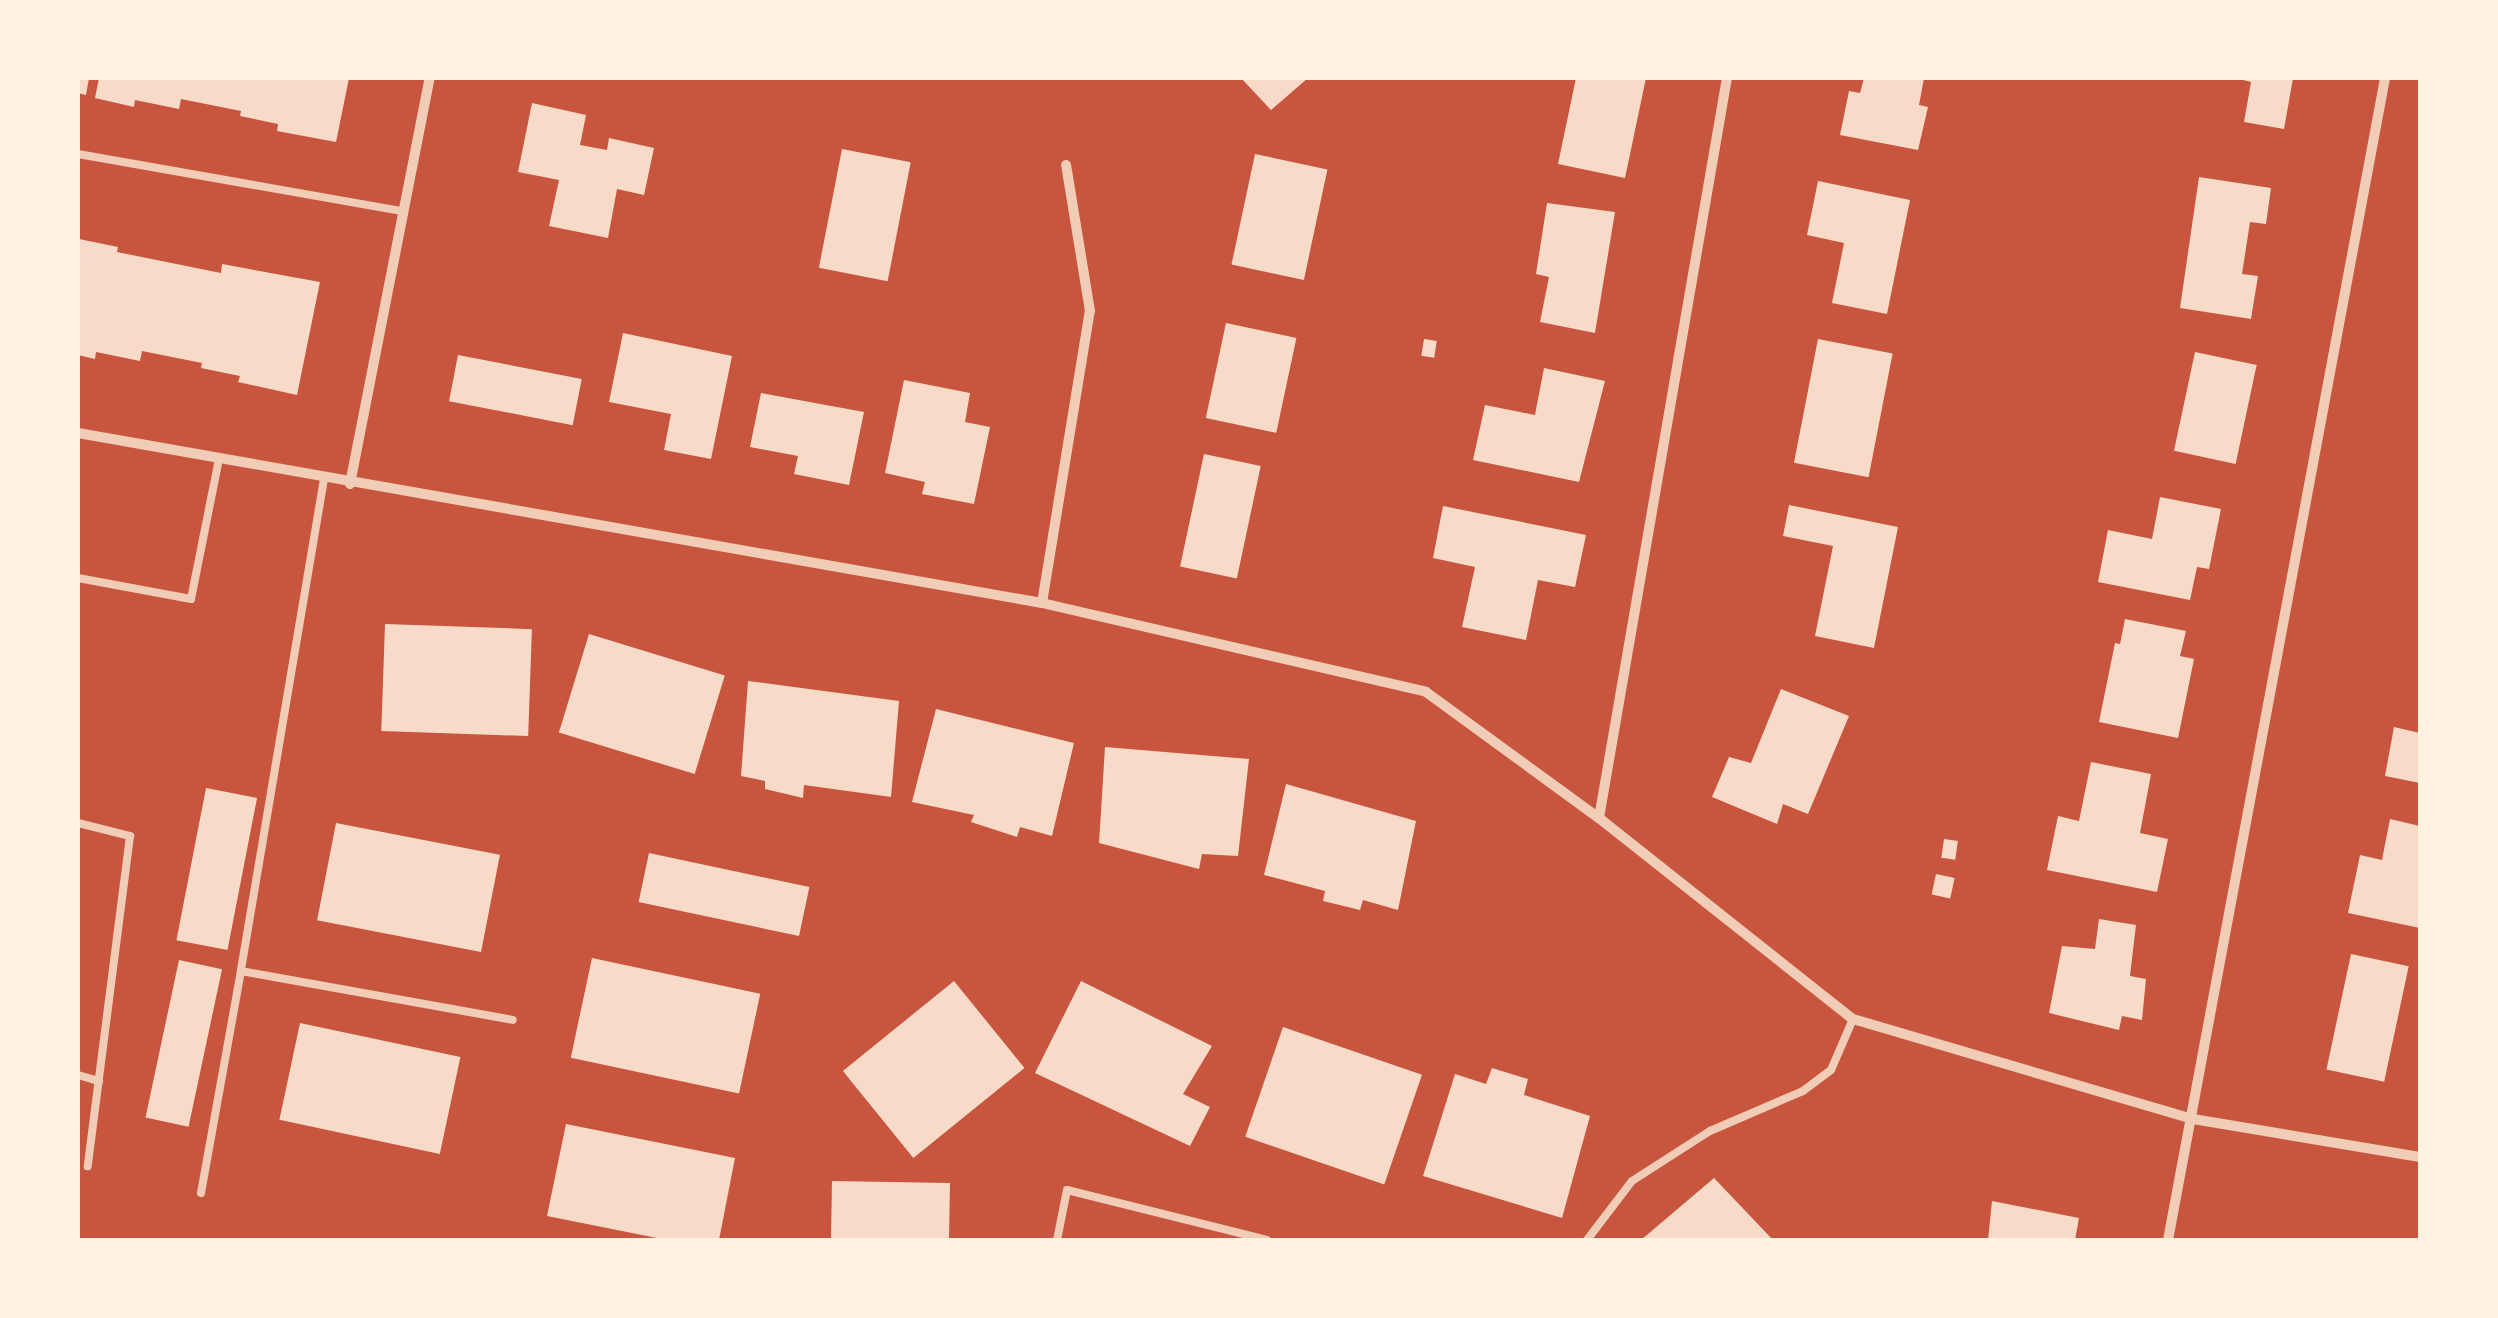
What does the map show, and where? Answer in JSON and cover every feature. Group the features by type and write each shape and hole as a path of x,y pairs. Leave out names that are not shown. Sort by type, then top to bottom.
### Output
{"street":[{"path":"350,484 430,78"},
{"path":"1600,818 1727,78"},
{"path":"2168,1240 2194,1119 2385,78"},
{"path":"1042,603 1090,311 1066,165"},
{"path":"78,433 1042,603 1426,692 1600,818 1853,1019 2194,1119 2420,1157"}],"lane":[{"path":"78,154 402,211"},
{"path":"78,578 191,599 219,460"},
{"path":"201,1193 324,478"},
{"path":"78,823 130,836 88,1166"},
{"path":"242,971 513,1020"},
{"path":"1588,1240 1632,1182 1710,1131 1803,1091 1831,1070 1853,1019"},
{"path":"78,1075 99,1081"},
{"path":"1057,1240 1067,1190 1267,1240"}],"building":[{"path":"78,78 89,78 86,95 78,93"},
{"path":"99,78 349,78 336,142 277,131 278,124 240,116 241,111 181,99 179,109 135,100 134,107 95,98"},
{"path":"1241,78 1308,78 1271,110"},
{"path":"1576,78 1646,78 1625,178 1558,164"},
{"path":"1864,78 1924,78 1919,105 1928,107 1918,150 1840,135 1849,91 1860,93"},
{"path":"2235,78 2293,78 2284,129 2244,122 2251,82"},
{"path":"532,103 586,115 580,145 607,150 609,138 654,148 644,195 617,189 608,238 549,226 559,180 518,172"},
{"path":"842,149 911,162 888,281 819,268"},
{"path":"1255,154 1327,169 1304,280 1232,265"},
{"path":"2199,177 2271,188 2266,224 2250,222 2242,274 2258,276 2251,319 2180,308"},
{"path":"1818,181 1910,200 1887,314 1832,303 1844,243 1807,235"},
{"path":"1547,203 1615,212 1595,333 1540,322 1549,277 1536,274"},
{"path":"79,239 118,247 117,252 221,273 222,264 320,282 297,395 238,382 240,376 201,368 202,363 142,351 140,361 96,352 95,359 78,355"},
{"path":"1226,323 1296,338 1276,433 1206,418"},
{"path":"623,333 732,356 711,459 664,450 671,414 609,402"},
{"path":"1424,339 1437,341 1434,358 1421,356"},
{"path":"1818,339 1893,354 1869,477 1794,463"},
{"path":"2195,352 2257,365 2236,464 2174,451"},
{"path":"458,355 582,379 573,425 449,401"},
{"path":"1544,368 1605,381 1579,482 1473,460 1485,405 1535,415"},
{"path":"904,380 970,393 965,422 990,427 974,504 922,494 925,482 885,473"},
{"path":"761,393 864,412 849,485 794,474 798,456 750,447"},
{"path":"1204,454 1261,466 1237,579 1180,566"},
{"path":"2160,497 2221,509 2209,569 2197,567 2190,600 2098,582 2108,530 2152,539"},
{"path":"1789,505 1898,527 1874,648 1815,636 1833,546 1783,536"},
{"path":"1443,506 1586,535 1575,587 1538,580 1526,640 1462,627 1475,567 1433,558"},
{"path":"2125,619 2186,631 2180,656 2194,659 2178,738 2099,722 2115,643 2120,644"},
{"path":"385,624 532,629 528,736 381,731"},
{"path":"589,634 725,676 695,774 559,732"},
{"path":"748,681 899,701 891,797 804,785 803,798 765,789 765,781 741,776"},
{"path":"1781,689 1849,716 1808,814 1783,804 1777,824 1712,797 1729,757 1751,763"},
{"path":"936,709 1074,743 1052,836 1020,827 1017,837 971,822 974,815 912,802"},
{"path":"2394,727 2420,733 2420,783 2385,776"},
{"path":"1105,747 1249,759 1238,856 1202,854 1199,869 1099,843"},
{"path":"2091,762 2151,774 2140,833 2168,839 2157,892 2047,870 2058,816 2079,821"},
{"path":"1286,784 1416,821 1398,910 1363,900 1360,910 1323,901 1325,891 1264,875"},
{"path":"206,788 257,798 227,950 176,940"},
{"path":"2390,819 2420,826 2420,928 2348,913 2360,855 2382,860"},
{"path":"336,823 500,855 481,952 317,920"},
{"path":"1944,839 1958,841 1955,860 1941,858"},
{"path":"649,853 809,887 799,936 639,902"},
{"path":"1936,874 1955,878 1950,898 1932,895"},
{"path":"2099,919 2136,925 2130,976 2146,979 2142,1020 2122,1016 2119,1030 2049,1013 2062,946 2095,949"},
{"path":"2351,954 2409,966 2384,1082 2326,1069"},
{"path":"592,958 760,994 739,1094 571,1058"},
{"path":"179,960 222,969 189,1127 146,1117"},
{"path":"954,981 1024,1068 913,1158 843,1071"},
{"path":"1081,981 1212,1046 1183,1094 1210,1107 1190,1146 1035,1073"},
{"path":"300,1023 460,1057 440,1154 279,1120"},
{"path":"1283,1027 1422,1075 1384,1185 1245,1137"},
{"path":"1492,1068 1528,1079 1524,1095 1590,1116 1562,1218 1423,1176 1455,1074 1486,1084"},
{"path":"566,1124 735,1158 719,1240 667,1240 547,1216"},
{"path":"1714,1178 1773,1240 1641,1240"},
{"path":"832,1181 950,1183 949,1240 831,1240"},
{"path":"1992,1201 2079,1218 2075,1240 1988,1240"}]}
